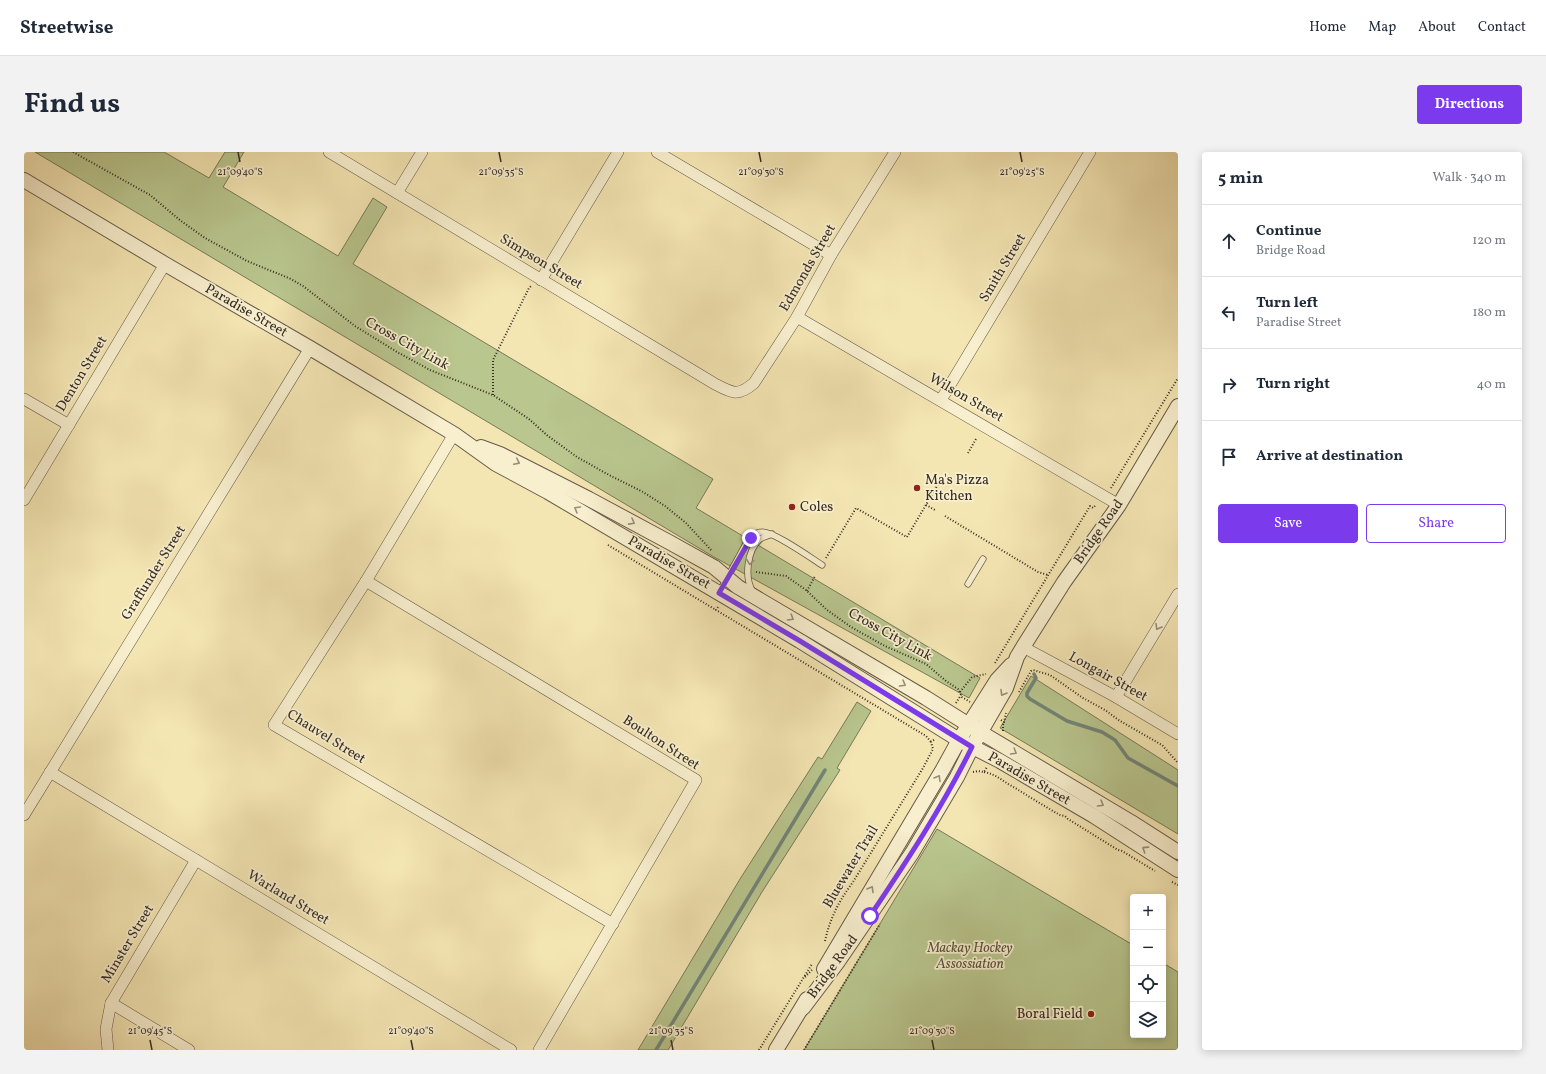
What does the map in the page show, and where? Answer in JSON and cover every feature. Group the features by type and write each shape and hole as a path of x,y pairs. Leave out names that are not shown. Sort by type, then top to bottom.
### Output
{"street":[{"name":"Simpson Street","path":"329,152 715,384 727,390 740,393"},
{"path":"397,193 422,152"},
{"path":"542,280 618,152"},
{"path":"658,152 831,255"},
{"name":"Edmonds Street","path":"740,393 754,383 797,317 831,255 895,152"},
{"name":"Smith Street","path":"941,400 1090,152"},
{"name":"Paradise Street","path":"24,180 468,442 496,464 548,492 719,600 800,641 959,740 1000,761 1068,800 1175,876"},
{"name":"Denton Street","path":"24,500 165,264"},
{"name":"Wilson Street","path":"797,317 1119,505"},
{"name":"Graffunder Street","path":"24,815 310,348"},
{"path":"24,399 69,425"},
{"name":"Bridge Road","path":"803,1008 830,958 944,769 959,740 975,728 1006,688 1020,652 1064,582 1119,505 1178,406"},
{"name":"Chauvel Street","path":"454,434 366,581 274,725 613,924"},
{"name":"Paradise Street","path":"468,442 500,454 589,499 714,567 738,587 926,698 1178,852"},
{"name":"Boulton Street","path":"366,581 696,780 539,1050"},
{"path":"1116,697 1178,594"},
{"name":"Longair Street","path":"1020,652 1116,697 1178,734"},
{"name":"Bridge Road","path":"776,1050 803,1008 837,963 912,853 957,777 972,747 975,728"},
{"name":"Warland Street","path":"50,772 512,1050"},
{"name":"Minster Street","path":"108,1050 106,1029 111,1002 196,860"},
{"path":"111,1002 189,1050"}],"lane":[{"path":"719,600 728,578 751,538 755,534 763,532 772,534 823,562"},
{"path":"758,598 749,583 749,564 751,554 754,546 761,538 772,534"},
{"path":"968,584 983,559"}],"path":[{"name":"Cross City Link","path":"73,152 150,195 182,222 205,238 246,261 291,279 303,286 355,326 397,352 430,370 493,395 529,419 548,436 577,457 608,475 643,492 665,506 686,523 716,553"},
{"path":"493,395 493,360 529,288 542,280"},
{"path":"1110,489 1178,378"},
{"path":"968,453 976,439"},
{"path":"823,562 856,508 907,537 943,476 945,477"},
{"path":"991,668 1090,506 1093,508 1096,504"},
{"path":"926,505 935,510"},
{"path":"945,516 1038,572 1048,575"},
{"path":"608,546 926,736 931,742 936,737"},
{"name":"Cross City Link","path":"752,571 786,576 806,591 827,610 851,627 885,646 926,664 960,692"},
{"path":"806,591 815,576"},
{"path":"716,610 719,600"},
{"path":"1036,669 1050,675 1083,698 1162,745 1178,763"},
{"path":"972,703 961,695 960,692 972,677 986,674 988,672"},
{"path":"956,704 961,695"},
{"name":"Bluewater Trail","path":"825,943 830,921 842,897 853,882 927,760 933,749 931,742"},
{"path":"927,760 931,762"},
{"path":"984,772 987,767"},
{"path":"970,775 978,771 990,773 1000,778 1008,785 1060,815 1065,816 1118,850 1158,873"},
{"path":"1175,876 1178,885"},
{"path":"759,1050 814,961"}],"green space":[{"path":"35,152 164,152 209,178 225,152 244,152 223,187 338,256 373,198 387,207 353,264 713,479 696,508 980,678 969,698 714,557"},
{"path":"1031,676 1178,770 1178,834 1000,728"},
{"path":"857,702 871,711 837,768 840,770 762,892 668,1050 638,1050 740,879 818,757 822,759"},
{"name":"Mackay Hockey Assossiation","path":"937,829 1130,943 1130,1038 1166,1038 1166,965 1178,972 1178,1050 804,1050"}],"waterway":[{"path":"1034,674 1036,678 1027,693 1027,696 1030,699 1067,721 1102,732 1115,740 1128,758 1178,786"},
{"path":"656,1050 825,770"}],"place":[{"name":"Ma's Pizza Kitchen","path":"917,488"},
{"name":"Coles","path":"792,507"},
{"name":"Boral Field","path":"1091,1014"}],"route":[{"path":"751,538 747,542 719,593 972,747 957,777 912,853 870,916"}]}
